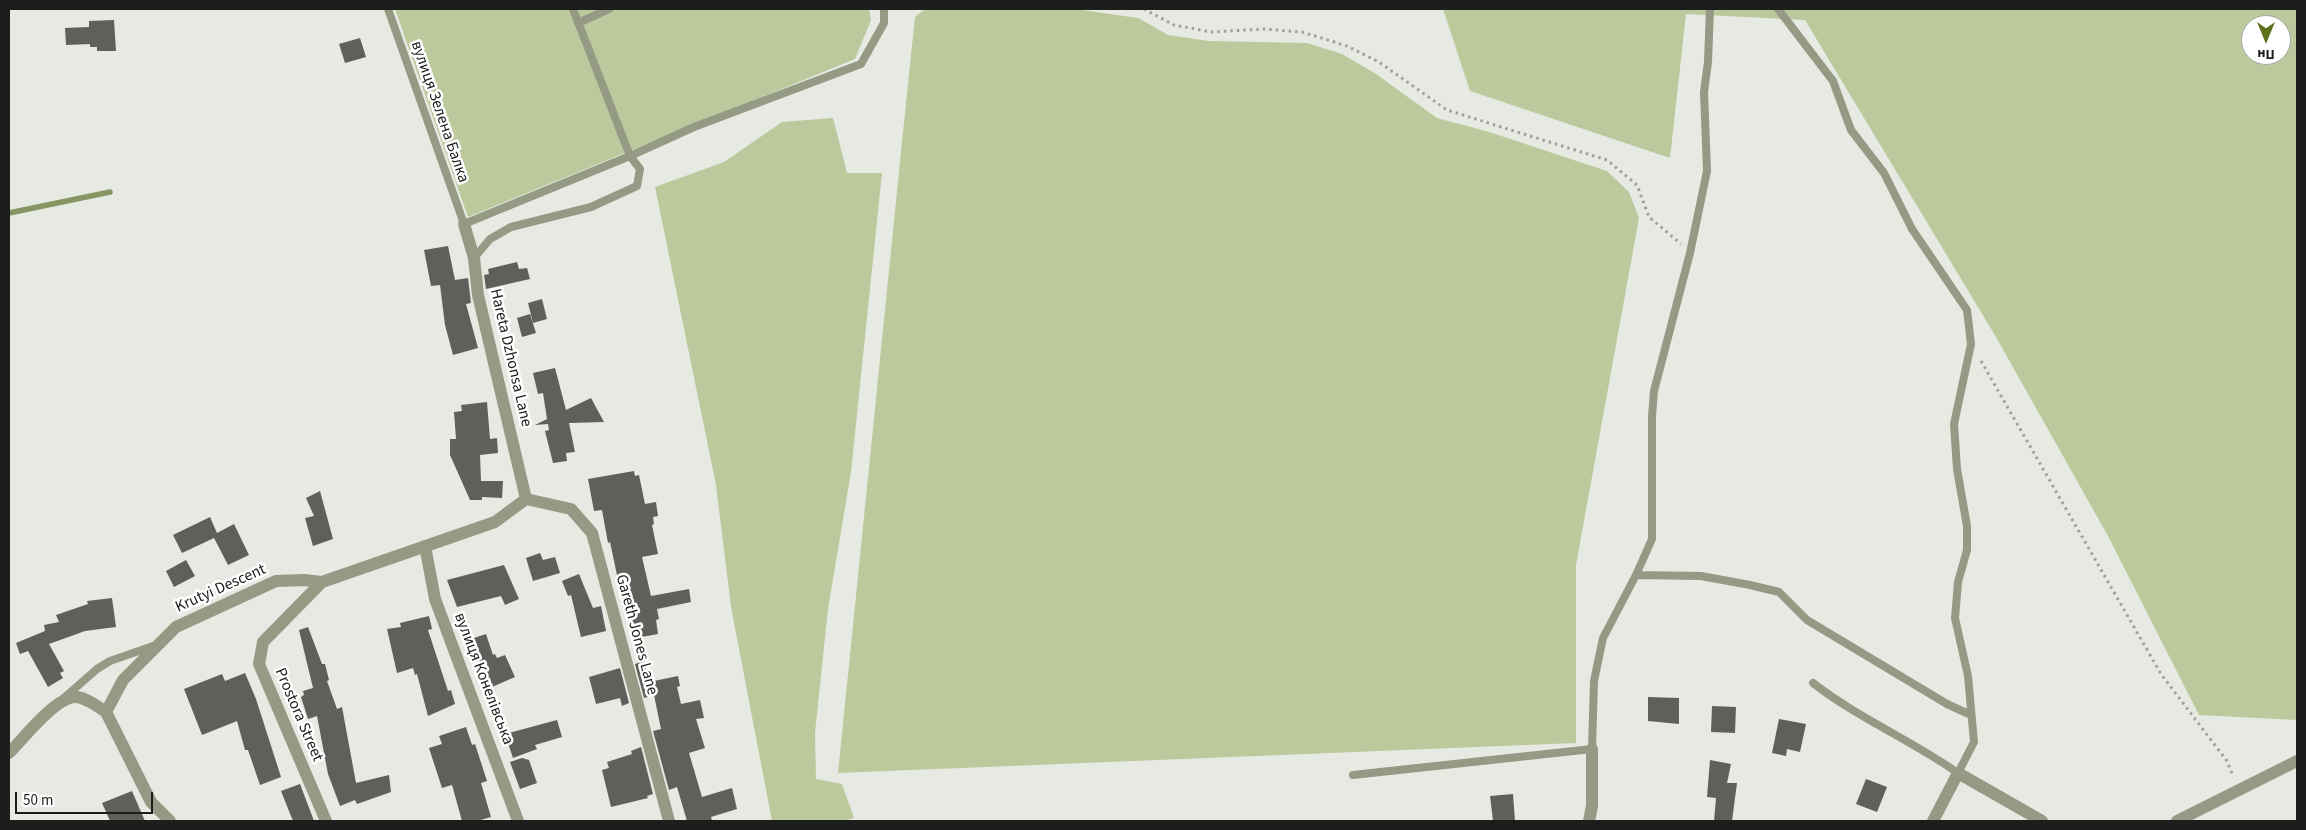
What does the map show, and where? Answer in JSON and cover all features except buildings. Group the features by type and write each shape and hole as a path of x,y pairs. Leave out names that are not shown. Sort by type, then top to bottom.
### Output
{"street":[{"name":"Hareta Dzhonsa Lane","path":"464,224 474,258 478,295 526,500"},
{"name":"Krutyi Descent","path":"106,712 123,680 176,627 276,581 304,580 322,582 495,522 526,500"},
{"name":"Gareth Jones Lane","path":"526,500 571,509 592,533 669,821"},
{"name":"вулиця Конелівська","path":"425,546 435,599 518,821"},
{"name":"Prostora Street","path":"322,582 263,642 259,664 326,821"},
{"path":"9,753 60,702 75,697 92,702 106,712 151,802 170,821"},
{"path":"1589,821 1592,806 1592,749"},
{"path":"2177,821 2297,761"},
{"path":"1933,821 1958,773 2042,821"}],"lane":[{"name":"вулиця Зелена Балка","path":"388,9 464,224"},
{"path":"474,258 490,239 511,227 591,207 637,186 640,169 630,156 573,9"},
{"path":"578,23 609,9"},
{"path":"464,224 630,156 694,126 861,64 884,23 884,9"},
{"path":"1353,775 1592,749 1594,681 1603,638 1636,575 1652,539 1652,416 1654,391 1690,253 1708,171 1704,92 1708,62 1710,9"},
{"path":"1778,9 1833,81 1851,130 1884,173 1912,229 1967,310 1971,344 1954,424 1957,469 1967,526 1967,550 1958,582 1955,618 1968,676 1974,742 1958,773 1931,753 1835,700 1813,683"},
{"path":"1636,575 1701,576 1778,592 1807,620 1947,704 1971,715"},
{"path":"60,702 96,669 110,661 160,644"}],"path":[{"path":"1144,9 1174,25 1211,32 1264,29 1302,32 1347,46 1379,62 1447,110 1607,160 1637,185 1649,217 1690,253"},
{"path":"1971,344 2161,674 2227,761 2238,791"}],"green space":[{"path":"395,9 869,9 871,20 855,59 468,217"},
{"path":"925,9 1075,9 1138,18 1168,35 1209,41 1307,43 1342,54 1376,74 1437,118 1486,131 1607,171 1629,192 1639,218 1576,565 1576,743 838,773 915,17"},
{"path":"1443,9 2297,9 2297,720 2199,715 2108,536 1996,337 1805,20 1686,14 1670,158 1470,91"},
{"path":"833,118 847,173 882,173 851,472 828,609 815,733 816,779 842,784 854,818 844,821 772,821 731,607 716,485 655,187 724,162 782,122"}],"waterway":[{"path":"9,213 110,192"}]}
